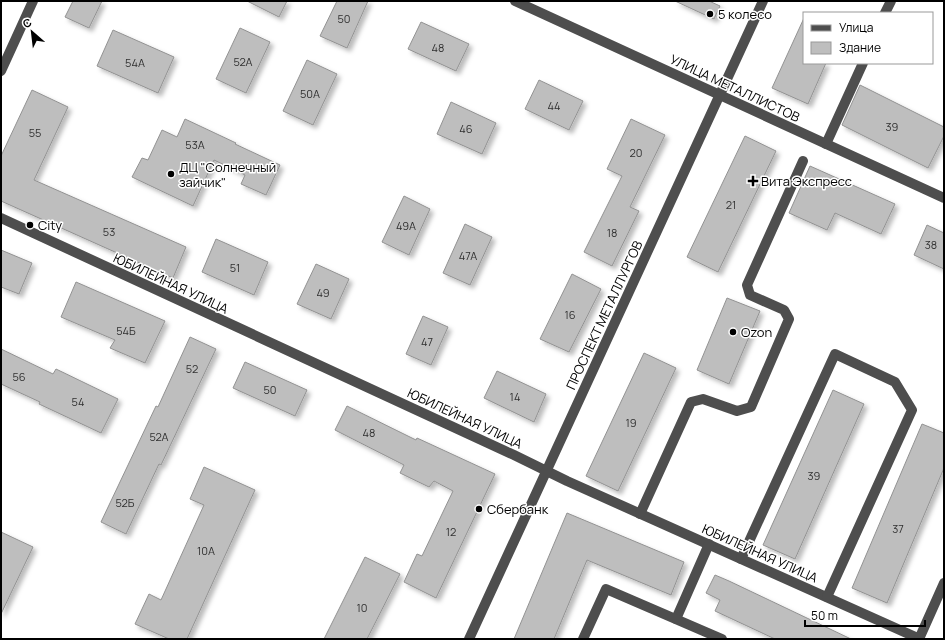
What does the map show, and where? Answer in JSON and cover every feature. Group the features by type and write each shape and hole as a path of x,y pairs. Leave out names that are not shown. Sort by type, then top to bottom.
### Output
{"street":[{"path":"1,71 33,1"},
{"name":"УЛИЦА МЕТАЛЛИСТОВ","path":"515,1 944,198"},
{"name":"ПРОСПЕКТ МЕТАЛЛУРГОВ","path":"469,639 763,1"},
{"path":"886,12 891,1"},
{"path":"826,144 863,64"},
{"path":"640,514 691,402 703,399 738,411 751,407 789,319 784,310 750,294 747,285 803,161"},
{"name":"ЮБИЛЕЙНАЯ УЛИЦА","path":"1,218 546,471 827,597 905,636 920,639"},
{"path":"741,559 835,354 895,382 912,410 827,597"},
{"path":"676,619 709,544"},
{"path":"920,639 944,583"},
{"path":"583,639 606,589 722,639"}],"building":[{"path":"73,1 102,1 89,28 65,17"},
{"path":"247,1 287,1 279,17"},
{"path":"337,1 368,1 347,48 320,36"},
{"name":"5 колесо","path":"675,1 709,1 720,6 714,19"},
{"path":"803,20 803,64 826,64 808,104 772,88"},
{"path":"421,22 469,44 456,71 408,49"},
{"path":"240,28 270,42 246,93 216,79"},
{"path":"113,30 174,57 158,93 97,66"},
{"path":"307,60 337,74 313,125 283,111"},
{"path":"539,80 583,101 569,130 525,109"},
{"path":"860,85 944,127 944,136 928,168 842,125"},
{"path":"32,90 68,107 34,180 186,247 173,278 1,201 1,156"},
{"path":"451,102 496,123 482,154 437,134"},
{"path":"185,119 280,165 266,195 241,184 245,175 214,160 193,206 132,177 142,158 148,160 162,130 177,137"},
{"path":"631,119 665,135 630,207 639,211 612,266 584,252 622,176 607,169"},
{"path":"745,136 776,151 718,272 687,257"},
{"path":"810,166 895,204 881,234 835,213 827,230 789,213"},
{"path":"404,196 430,209 409,255 382,242"},
{"path":"465,224 492,237 470,285 443,273"},
{"path":"927,225 944,233 944,269 914,255"},
{"path":"216,239 268,262 254,295 202,272"},
{"path":"1,250 32,263 19,294 1,287"},
{"path":"316,264 349,279 331,319 297,304"},
{"path":"572,274 601,289 569,352 540,339"},
{"path":"76,282 165,321 145,363 110,348 115,340 61,317"},
{"path":"727,298 760,311 729,384 697,370"},
{"path":"423,316 448,327 431,365 406,354"},
{"path":"190,337 216,349 161,465 159,464 126,534 101,522 156,406 158,407"},
{"path":"1,349 53,374 56,369 118,399 101,433 39,404 40,402 1,384"},
{"path":"644,353 676,368 618,491 586,476"},
{"path":"245,362 307,390 295,416 233,388"},
{"path":"497,371 546,394 534,422 484,398"},
{"path":"833,390 864,404 795,559 763,545"},
{"path":"347,406 416,440 417,438 495,474 436,598 404,582 417,554 422,556 453,491 434,481 429,487 400,473 404,465 335,430"},
{"path":"922,424 944,433 944,468 887,603 852,588"},
{"path":"204,467 255,490 187,639 169,639 135,624 149,594 161,600 204,505 190,499"},
{"path":"567,513 684,562 671,595 587,560 554,639 514,639"},
{"path":"1,532 33,547 1,614"},
{"path":"365,557 400,574 367,639 324,639"},
{"path":"715,575 851,639 775,639 715,611 720,600 706,593"}],"place":[{"name":"5 колесо","path":"710,14"},
{"name":"ДЦ \"Солнечный зайчик\"","path":"171,174"},
{"name":"Вита Экспресс","path":"753,181"},
{"name":"City","path":"30,225"},
{"name":"Ozon","path":"733,332"},
{"name":"Сбербанк","path":"479,509"}]}
